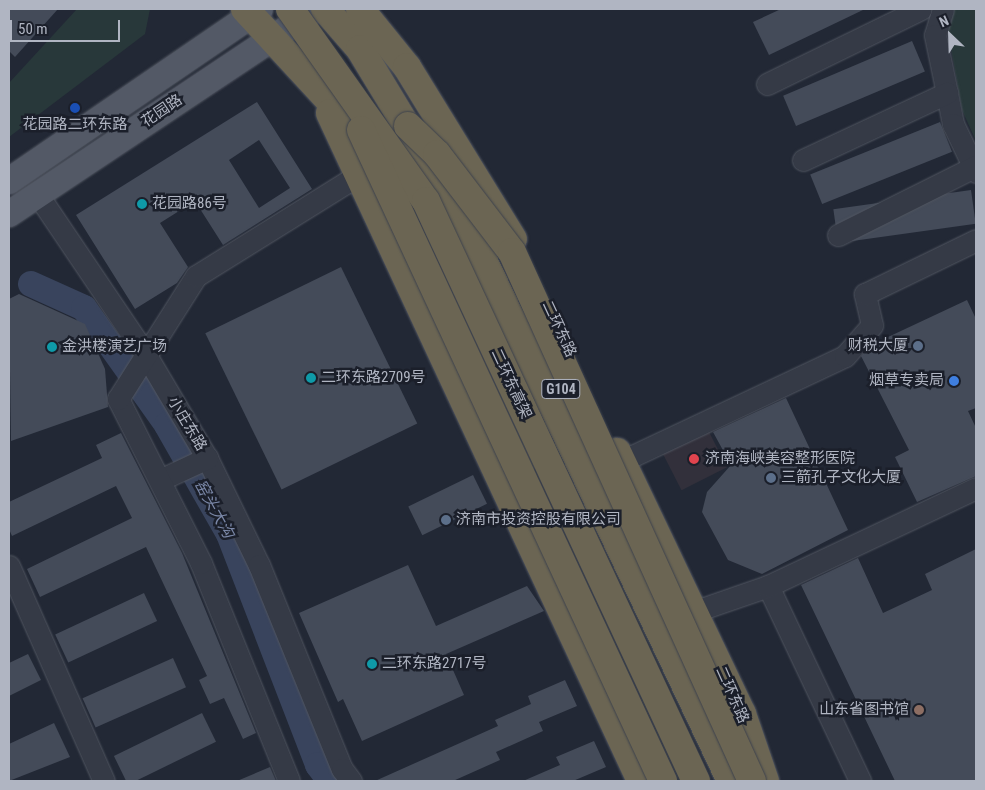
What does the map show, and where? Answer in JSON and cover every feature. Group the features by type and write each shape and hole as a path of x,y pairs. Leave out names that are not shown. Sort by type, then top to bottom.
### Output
{"highway":[{"name":"二环东高架","path":"290,9 329,61 426,201 696,781"},
{"name":"二环东高架","path":"325,9 360,49 468,228 731,781"},
{"name":"二环东路","path":"355,9 496,248 743,781"},
{"name":"二环东路","path":"360,9 407,67 476,174 537,281 742,714 765,781"},
{"path":"253,11 322,96 374,148 450,285 674,781"},
{"path":"329,61 644,780"},
{"path":"322,96 358,176 644,780"},
{"path":"408,126 438,154 512,252 752,781"}],"main road":[{"name":"花园路","path":"9,214 316,9"},
{"name":"花园路","path":"9,181 127,101 253,11"},
{"path":"127,101 143,124"}],"street":[{"path":"767,84 921,9"},
{"path":"838,236 976,168 953,124 935,35 943,9"},
{"path":"803,160 947,93"},
{"path":"289,781 169,476 118,399 144,352 196,276 358,176"},
{"name":"小庄东路","path":"38,195 144,352 204,459 259,565 342,769 351,781"},
{"path":"622,461 845,356 872,325 865,294 976,240"},
{"path":"169,476 204,459"},
{"path":"693,612 768,586 976,488"},
{"path":"9,566 104,781"},
{"path":"768,586 860,781"}],"shaded area":[{"path":"77,9 150,9 145,34 9,137 9,83"},
{"path":"953,9 976,9 976,141 962,110 948,32"},
{"name":"济南海峡美容整形医院","path":"707,428 727,467 682,490 662,451"}],"building":[{"path":"9,9 58,9 15,57 9,51"},
{"path":"781,9 865,9 769,55 753,22"},
{"path":"912,41 925,71 796,126 783,96"},
{"name":"花园路86号","path":"257,102 312,189 223,245 195,201 160,223 188,267 177,283 135,309 76,215","holes":["259,140 290,188 259,208 229,160"]},
{"path":"940,122 952,152 822,204 810,174"},
{"path":"971,190 976,224 838,243 833,209"},
{"name":"二环东路2709号","path":"341,267 417,423 282,490 205,333"},
{"name":"金洪楼演艺广场","path":"19,294 85,324 105,369 108,407 11,441 9,299"},
{"path":"967,300 976,319 976,408 968,411 976,428 976,476 917,502 895,457 909,450 861,356 871,345"},
{"name":"三箭孔子文化大厦","path":"786,398 848,530 762,574 728,560 702,512 707,492 731,465 713,432"},
{"path":"121,433 182,553 256,733 243,739 224,698 210,704 199,680 207,676 146,547 40,597 27,569 132,518 116,486 12,536 9,529 9,502 102,458 96,445"},
{"path":"473,475 487,504 422,535 408,507"},
{"name":"山东省图书馆","path":"976,549 976,781 895,781 801,585 858,558 883,613 932,590 925,574"},
{"name":"二环东路2717号","path":"408,565 436,626 527,586 544,611 446,654 464,695 362,741 343,699 338,702 299,613"},
{"path":"144,593 157,621 68,663 55,634"},
{"path":"28,654 41,680 9,696 9,663"},
{"path":"173,658 186,687 96,728 83,698"},
{"path":"565,680 577,706 539,722 543,731 496,752 500,760 453,781 375,781 498,726 495,720 531,704 528,696"},
{"path":"202,713 216,742 136,781 126,781 114,756"},
{"path":"54,723 70,757 9,781 9,744"},
{"path":"594,741 606,767 573,781 523,781 560,765 556,757"},
{"path":"270,767 276,781 237,781"}],"waterway":[{"name":"窑头大沟","path":"31,284 84,308 167,425 229,534 318,765 330,781"}],"place":[{"name":"花园路二环东路","path":"75,108"},
{"name":"花园路86号","path":"142,204"},
{"name":"财税大厦","path":"918,346"},
{"name":"金洪楼演艺广场","path":"52,347"},
{"name":"二环东路2709号","path":"311,378"},
{"name":"烟草专卖局","path":"954,381"},
{"name":"济南海峡美容整形医院","path":"694,459"},
{"name":"三箭孔子文化大厦","path":"771,478"},
{"name":"济南市投资控股有限公司","path":"446,520"},
{"name":"二环东路2717号","path":"372,664"},
{"name":"山东省图书馆","path":"919,710"}]}
